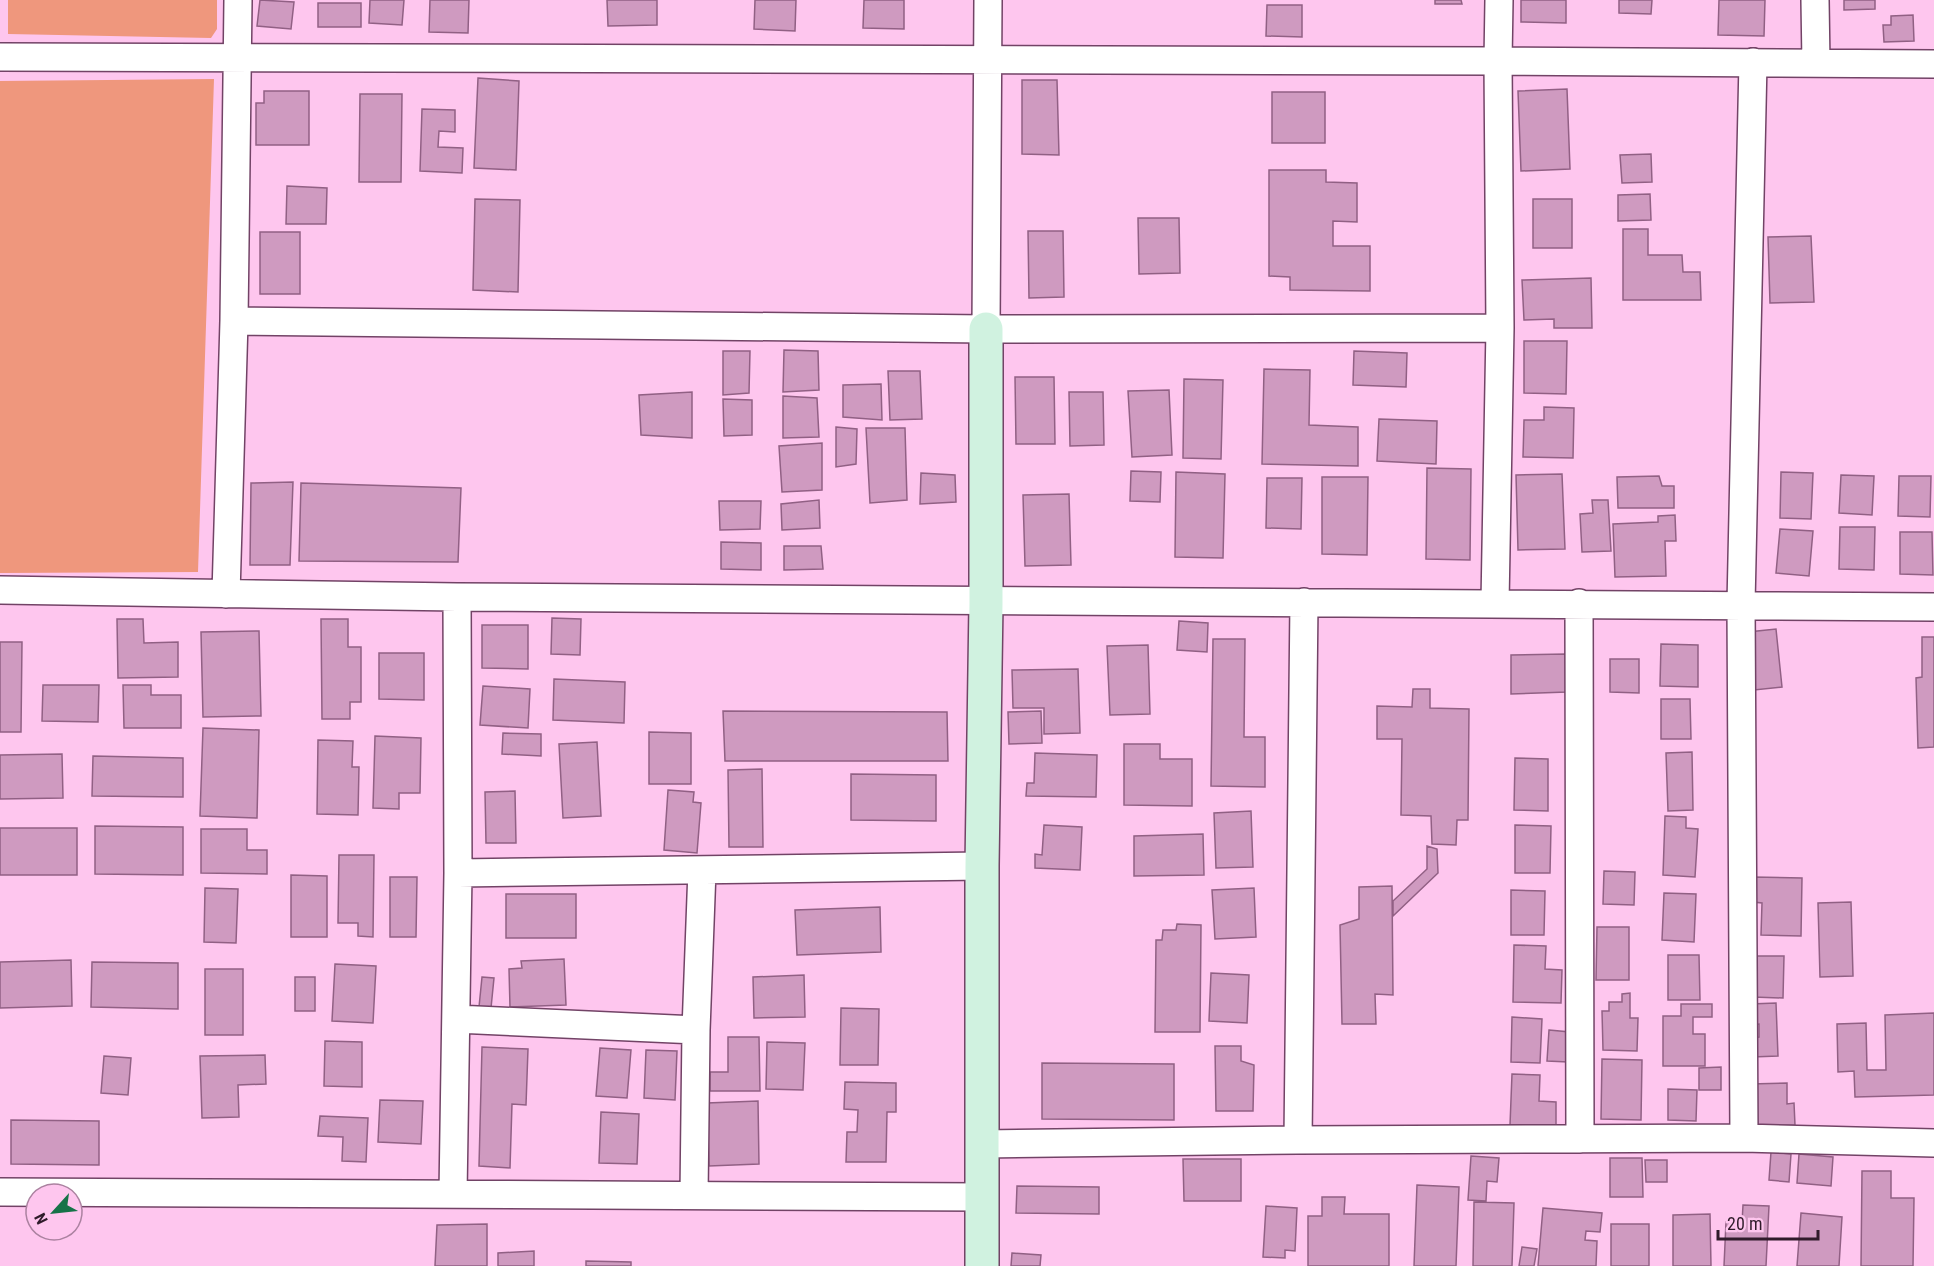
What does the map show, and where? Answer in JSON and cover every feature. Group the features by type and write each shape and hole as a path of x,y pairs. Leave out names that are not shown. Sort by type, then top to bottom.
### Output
{"street":[{"path":"226,594 234,321 238,0"},
{"path":"982,1266 982,866 986,600 988,0"},
{"path":"1495,603 1500,328 1497,61 1499,0"},
{"path":"1815,0 1816,63"},
{"path":"0,57 1934,64"},
{"path":"1744,1138 1741,604 1753,62"},
{"path":"234,321 986,329 1500,328"},
{"path":"0,590 457,597 1934,607"},
{"path":"453,1194 458,873 457,597"},
{"path":"1298,1140 1304,602"},
{"path":"1579,603 1580,1139"},
{"path":"458,873 982,866"},
{"path":"694,1195 696,1030 702,870"},
{"path":"456,1019 696,1030"},
{"path":"983,1144 1744,1138 1934,1143"},
{"path":"0,1192 982,1197"}],"shaded area":[{"path":"8,0 217,0 217,29 211,38 8,34"},
{"path":"214,79 198,572 0,573 0,81"}],"building":[{"path":"260,0 294,2 291,29 257,26"},
{"path":"370,0 404,0 402,25 369,23"},
{"path":"430,0 469,0 468,33 429,32"},
{"path":"607,0 657,0 657,25 608,26"},
{"path":"755,0 796,0 795,31 754,29"},
{"path":"864,0 904,0 904,29 863,28"},
{"path":"1435,0 1461,0 1462,4 1435,4"},
{"path":"1521,0 1566,0 1566,23 1521,22"},
{"path":"1619,0 1652,0 1651,14 1619,13"},
{"path":"1719,0 1765,0 1764,36 1718,35"},
{"path":"1844,0 1875,0 1875,9 1844,10"},
{"path":"318,3 361,3 361,27 318,27"},
{"path":"1267,5 1302,5 1302,37 1266,36"},
{"path":"1913,15 1914,41 1884,42 1883,25 1891,25 1891,16"},
{"path":"478,78 519,81 516,170 474,168"},
{"path":"1022,80 1057,80 1059,155 1022,154"},
{"path":"1567,89 1570,169 1521,171 1518,91"},
{"path":"264,91 309,91 309,145 256,145 256,103 264,103"},
{"path":"1272,92 1325,92 1325,143 1272,143"},
{"path":"360,94 402,94 401,182 359,182"},
{"path":"422,109 455,110 455,132 439,131 438,147 463,148 462,173 420,171"},
{"path":"1651,154 1652,182 1622,183 1620,155"},
{"path":"1269,170 1326,170 1326,182 1357,183 1357,222 1333,221 1333,246 1370,246 1370,291 1290,290 1290,277 1269,276"},
{"path":"287,186 327,188 326,224 286,224"},
{"path":"1650,194 1651,220 1618,221 1618,195"},
{"path":"475,199 520,200 518,292 473,290"},
{"path":"1533,199 1572,199 1572,248 1533,248"},
{"path":"1138,218 1179,218 1180,273 1139,274"},
{"path":"1623,229 1648,229 1648,255 1682,255 1683,272 1700,272 1701,300 1623,300"},
{"path":"1028,231 1063,231 1064,297 1029,298"},
{"path":"260,232 300,232 300,294 260,294"},
{"path":"1811,236 1814,302 1770,303 1768,237"},
{"path":"1591,278 1592,328 1554,328 1554,319 1524,320 1522,280"},
{"path":"1524,341 1567,341 1566,394 1524,393"},
{"path":"784,350 818,351 819,390 783,392"},
{"path":"723,351 750,351 749,393 723,395"},
{"path":"1354,351 1407,353 1406,387 1353,385"},
{"path":"1264,369 1310,370 1309,425 1358,427 1358,466 1262,464"},
{"path":"888,371 920,371 922,419 890,420"},
{"path":"1015,377 1054,377 1055,444 1016,444"},
{"path":"1184,379 1223,380 1221,459 1183,458"},
{"path":"881,384 882,420 843,417 843,385"},
{"path":"1169,390 1172,455 1132,457 1128,391"},
{"path":"692,392 692,438 641,435 639,395"},
{"path":"1069,392 1103,392 1104,445 1070,446"},
{"path":"783,396 817,398 819,437 783,438"},
{"path":"723,399 752,400 752,435 724,436"},
{"path":"1544,407 1574,408 1573,458 1523,457 1524,420 1544,420"},
{"path":"1379,419 1437,421 1436,464 1377,461"},
{"path":"836,427 857,429 856,464 836,467"},
{"path":"866,428 905,428 907,500 870,503"},
{"path":"822,443 822,490 782,492 779,446"},
{"path":"1427,468 1471,469 1470,560 1426,559"},
{"path":"1131,471 1161,472 1160,502 1130,501"},
{"path":"1176,472 1225,474 1223,558 1175,557"},
{"path":"1781,472 1813,473 1811,519 1780,518"},
{"path":"921,473 955,475 956,502 920,504"},
{"path":"1562,474 1565,549 1518,550 1516,475"},
{"path":"1841,475 1874,476 1872,515 1839,513"},
{"path":"1659,476 1662,486 1674,486 1674,508 1618,508 1617,477"},
{"path":"1899,476 1931,476 1930,517 1898,516"},
{"path":"1322,477 1368,477 1367,555 1322,554"},
{"path":"1267,478 1302,478 1301,529 1266,528"},
{"path":"293,482 290,565 250,565 251,483"},
{"path":"301,483 461,488 458,562 299,561"},
{"path":"1069,494 1071,565 1025,566 1023,495"},
{"path":"819,500 820,528 782,530 781,504"},
{"path":"1592,500 1608,500 1611,551 1582,552 1580,514 1593,513"},
{"path":"719,501 761,501 760,529 720,530"},
{"path":"1675,515 1676,541 1665,541 1666,576 1615,577 1613,524 1658,522 1658,516"},
{"path":"1840,527 1875,527 1874,570 1839,569"},
{"path":"1780,529 1813,531 1809,576 1776,573"},
{"path":"1900,532 1932,532 1933,575 1900,574"},
{"path":"721,542 761,543 761,570 721,569"},
{"path":"784,546 821,546 823,569 784,570"},
{"path":"552,618 581,619 580,655 551,654"},
{"path":"117,619 143,619 144,643 178,642 178,677 118,678"},
{"path":"321,619 348,619 348,647 361,647 361,702 350,702 350,719 322,719"},
{"path":"1179,621 1208,623 1207,652 1177,650"},
{"path":"482,625 528,625 528,669 482,668"},
{"path":"1776,629 1782,687 1754,690 1748,632"},
{"path":"259,631 261,716 203,717 201,632"},
{"path":"1922,637 1934,637 1934,747 1918,748 1916,678 1922,677"},
{"path":"1213,639 1245,639 1244,737 1265,737 1265,787 1211,786"},
{"path":"0,642 22,642 21,732 0,732"},
{"path":"1661,644 1698,645 1698,687 1660,686"},
{"path":"1148,645 1150,714 1110,715 1107,646"},
{"path":"379,653 424,653 424,700 379,699"},
{"path":"1566,654 1567,692 1511,694 1511,655"},
{"path":"1610,659 1639,659 1639,693 1610,692"},
{"path":"1078,669 1080,733 1044,734 1044,708 1013,708 1012,670"},
{"path":"554,679 625,682 624,723 553,720"},
{"path":"43,685 99,685 98,722 42,721"},
{"path":"123,685 151,685 151,695 181,695 181,728 124,728"},
{"path":"483,686 530,689 528,728 480,725"},
{"path":"1413,689 1430,689 1430,708 1469,709 1468,820 1457,820 1456,845 1432,844 1431,816 1401,815 1402,739 1377,739 1377,706 1412,707"},
{"path":"1661,699 1690,699 1691,739 1661,739"},
{"path":"723,711 947,712 948,761 725,761"},
{"path":"1041,711 1042,743 1009,744 1008,712"},
{"path":"203,728 259,730 257,818 200,816"},
{"path":"649,732 691,733 691,784 649,784"},
{"path":"503,733 541,734 541,756 502,754"},
{"path":"375,736 421,738 420,793 399,793 399,809 373,808"},
{"path":"318,740 353,741 352,767 359,767 358,815 317,814"},
{"path":"597,742 601,816 563,818 559,744"},
{"path":"1124,744 1160,744 1160,759 1192,759 1192,806 1124,805"},
{"path":"1692,752 1693,810 1668,811 1666,753"},
{"path":"1035,753 1097,755 1096,797 1026,796 1027,783 1034,783"},
{"path":"62,754 63,798 0,799 0,755"},
{"path":"93,756 183,758 183,797 92,796"},
{"path":"1515,758 1548,759 1548,811 1514,810"},
{"path":"762,769 763,847 729,847 728,770"},
{"path":"851,774 936,775 936,821 851,820"},
{"path":"668,790 694,792 693,802 701,803 697,853 664,850"},
{"path":"515,791 516,843 486,843 485,792"},
{"path":"1251,811 1253,867 1216,868 1214,813"},
{"path":"1665,816 1686,817 1686,828 1698,829 1695,877 1663,875"},
{"path":"1044,825 1082,827 1080,870 1035,868 1035,854 1042,855"},
{"path":"1515,825 1551,826 1550,873 1515,873"},
{"path":"95,826 183,827 183,875 95,874"},
{"path":"0,828 77,828 77,875 0,875"},
{"path":"201,829 247,829 247,850 267,850 267,874 201,873"},
{"path":"1203,834 1204,875 1134,876 1134,836"},
{"path":"1427,846 1437,849 1438,873 1393,916 1393,901 1427,869"},
{"path":"339,855 374,855 373,937 358,936 358,923 338,923"},
{"path":"1604,871 1635,872 1634,905 1603,904"},
{"path":"291,875 327,876 327,937 291,937"},
{"path":"390,877 417,877 416,937 390,937"},
{"path":"1753,877 1802,878 1801,936 1761,935 1762,903 1753,902"},
{"path":"1392,886 1393,995 1375,994 1376,1024 1342,1024 1340,925 1359,919 1359,887"},
{"path":"205,888 238,889 236,943 204,942"},
{"path":"1254,888 1256,937 1215,939 1212,890"},
{"path":"1511,890 1545,891 1544,935 1511,935"},
{"path":"1664,893 1696,894 1694,942 1662,940"},
{"path":"506,894 576,894 576,938 506,938"},
{"path":"1851,902 1853,976 1820,977 1818,903"},
{"path":"880,907 881,952 797,955 795,910"},
{"path":"1177,924 1201,925 1200,1032 1155,1032 1156,940 1162,940 1163,930 1176,930"},
{"path":"1597,927 1629,927 1629,980 1596,980"},
{"path":"1514,945 1546,946 1545,969 1562,970 1561,1003 1513,1002"},
{"path":"1668,955 1699,955 1700,1000 1668,1000"},
{"path":"1754,956 1784,956 1783,998 1753,997"},
{"path":"564,959 566,1005 510,1007 509,969 522,968 521,961"},
{"path":"71,960 72,1006 0,1008 0,962"},
{"path":"92,962 178,963 178,1009 91,1007"},
{"path":"335,964 376,966 373,1023 332,1021"},
{"path":"205,969 243,969 243,1035 205,1035"},
{"path":"1211,973 1249,975 1247,1023 1209,1021"},
{"path":"804,975 805,1017 754,1018 753,977"},
{"path":"295,977 315,977 315,1011 295,1011"},
{"path":"482,977 494,978 491,1008 479,1007"},
{"path":"1630,993 1630,1018 1638,1018 1637,1051 1603,1050 1602,1011 1609,1011 1609,1002 1622,1002 1622,994"},
{"path":"1776,1003 1778,1056 1752,1057 1752,1038 1759,1037 1759,1024 1750,1025 1750,1004"},
{"path":"1681,1004 1712,1004 1712,1017 1693,1017 1693,1034 1705,1034 1705,1066 1663,1066 1663,1016 1681,1016"},
{"path":"841,1008 879,1009 878,1065 840,1065"},
{"path":"1934,1013 1934,1095 1855,1097 1854,1071 1838,1072 1837,1024 1866,1023 1867,1070 1886,1070 1885,1015"},
{"path":"1512,1017 1542,1019 1540,1063 1511,1062"},
{"path":"1549,1030 1570,1032 1568,1062 1547,1061"},
{"path":"728,1037 759,1037 760,1091 710,1091 710,1072 728,1072"},
{"path":"325,1041 362,1042 362,1087 324,1086"},
{"path":"767,1042 805,1043 803,1090 766,1089"},
{"path":"1215,1046 1241,1046 1241,1061 1254,1065 1253,1111 1216,1111"},
{"path":"482,1047 528,1049 526,1105 512,1104 510,1168 479,1166"},
{"path":"600,1048 631,1050 627,1098 596,1096"},
{"path":"646,1050 677,1051 675,1100 644,1098"},
{"path":"265,1055 266,1084 238,1085 239,1117 202,1118 200,1056"},
{"path":"104,1056 131,1058 128,1095 101,1093"},
{"path":"1602,1059 1642,1060 1641,1120 1601,1119"},
{"path":"1042,1063 1174,1064 1174,1120 1042,1119"},
{"path":"1721,1067 1721,1090 1699,1090 1699,1068"},
{"path":"1512,1074 1540,1075 1539,1101 1556,1102 1556,1127 1510,1125"},
{"path":"845,1082 896,1083 896,1112 887,1112 886,1162 846,1162 847,1132 857,1132 858,1110 844,1109"},
{"path":"1787,1083 1787,1104 1794,1103 1795,1125 1751,1126 1750,1084"},
{"path":"1668,1089 1697,1090 1696,1121 1668,1120"},
{"path":"380,1100 423,1101 421,1144 378,1142"},
{"path":"758,1101 759,1164 709,1166 707,1103"},
{"path":"601,1112 639,1114 637,1164 599,1163"},
{"path":"320,1116 368,1118 366,1162 342,1161 343,1137 318,1136"},
{"path":"11,1120 99,1121 99,1165 11,1164"},
{"path":"1771,1152 1791,1154 1789,1182 1769,1180"},
{"path":"1799,1154 1833,1157 1831,1186 1797,1183"},
{"path":"1471,1156 1499,1158 1497,1182 1487,1181 1486,1201 1468,1200"},
{"path":"1610,1158 1642,1158 1643,1197 1610,1197"},
{"path":"1183,1159 1241,1159 1241,1201 1184,1201"},
{"path":"1645,1160 1667,1160 1667,1182 1646,1182"},
{"path":"1862,1171 1891,1171 1891,1198 1914,1198 1913,1266 1861,1266"},
{"path":"1417,1185 1459,1187 1456,1266 1414,1266"},
{"path":"1017,1186 1099,1187 1099,1214 1016,1213"},
{"path":"1322,1197 1345,1197 1344,1214 1389,1214 1389,1266 1308,1266 1308,1216 1322,1216"},
{"path":"1474,1202 1514,1203 1512,1266 1473,1266"},
{"path":"1743,1205 1769,1206 1766,1266 1724,1266 1726,1222 1742,1223"},
{"path":"1266,1206 1297,1208 1295,1251 1285,1250 1285,1258 1263,1257"},
{"path":"1543,1208 1602,1213 1600,1232 1586,1231 1585,1240 1597,1241 1596,1266 1538,1266"},
{"path":"1801,1213 1842,1217 1839,1266 1797,1266"},
{"path":"1710,1214 1711,1266 1673,1266 1673,1215"},
{"path":"487,1224 487,1266 435,1266 437,1225"},
{"path":"1611,1224 1649,1224 1649,1266 1611,1266"},
{"path":"1522,1247 1537,1249 1534,1266 1519,1266"},
{"path":"534,1251 534,1266 498,1266 498,1253"},
{"path":"1012,1253 1041,1255 1040,1266 1011,1266"},
{"path":"586,1261 631,1262 631,1266 586,1266"}]}
